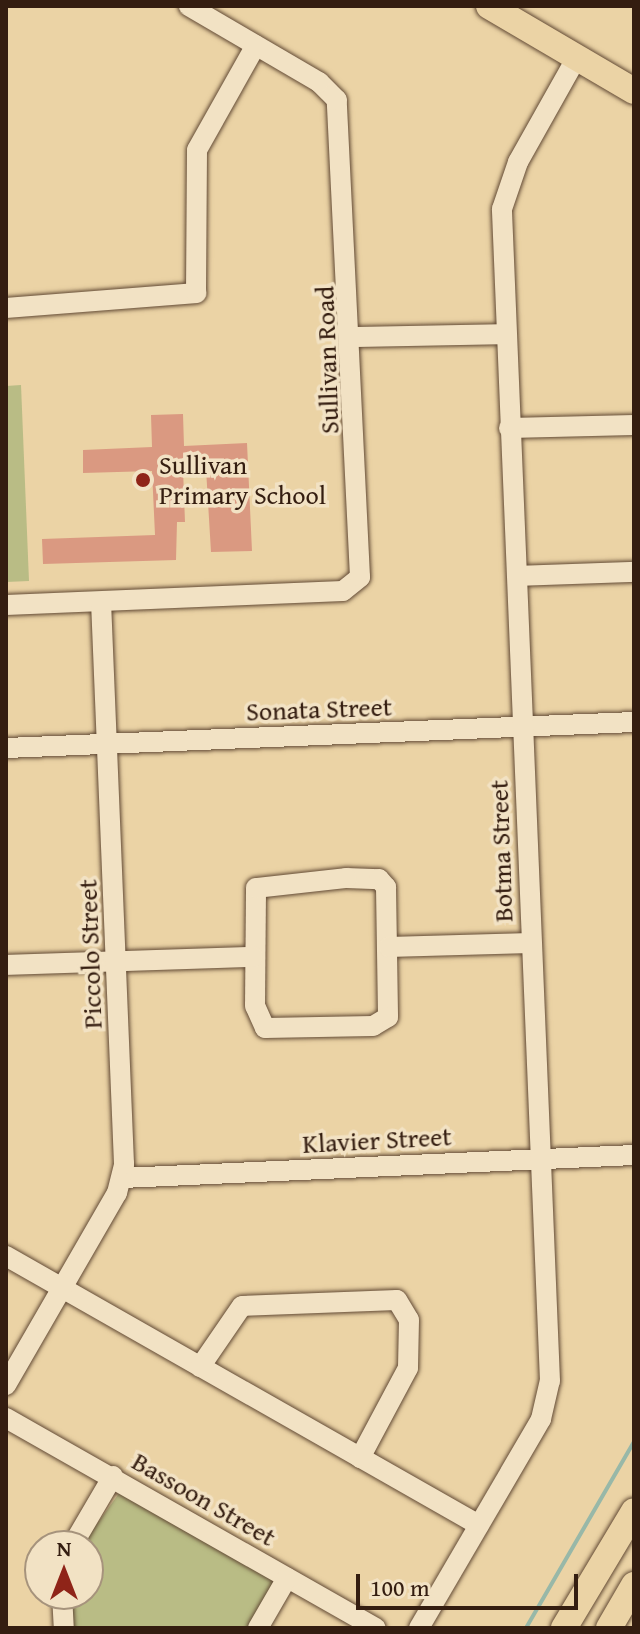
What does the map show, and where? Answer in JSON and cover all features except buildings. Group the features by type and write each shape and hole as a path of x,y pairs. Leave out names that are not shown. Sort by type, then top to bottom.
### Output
{"main road":[{"path":"489,6 628,88"},
{"path":"564,1628 634,1511"},
{"path":"609,1628 634,1585"}],"street":[{"name":"Sullivan Road","path":"6,605 343,591 357,584 353,337 337,100 256,45 189,6"},
{"path":"6,308 196,293 199,143 256,45"},
{"name":"Botma Street","path":"419,1628 548,1399 542,1159 530,943 518,576 503,334 503,197 577,57"},
{"path":"353,337 503,334"},
{"path":"509,428 634,425"},
{"path":"518,576 634,572"},
{"name":"Piccolo Street","path":"101,602 122,1178"},
{"name":"Sonata Street","path":"6,748 634,722"},
{"path":"379,879 389,947 390,1011 373,1026 265,1028 257,1018 253,957 253,894 269,882 379,879"},
{"path":"389,947 530,943"},
{"path":"6,965 253,957"},
{"name":"Klavier Street","path":"122,1178 634,1155"},
{"path":"6,1385 122,1178"},
{"path":"6,1256 479,1525"},
{"path":"200,1367 242,1306 397,1300 409,1320 408,1368 360,1458"},
{"name":"Bassoon Street","path":"6,1418 113,1476 375,1628"},
{"path":"81,1530 113,1476"},
{"path":"258,1628 287,1578"}],"green space":[{"path":"21,385 29,581 6,582 6,386"},
{"path":"120,1492 274,1580 253,1628 71,1628 70,1610 104,1610 104,1530 93,1530"}],"waterway":[{"path":"526,1628 634,1442"}],"place":[{"name":"Sullivan Primary School","path":"143,480"}]}
